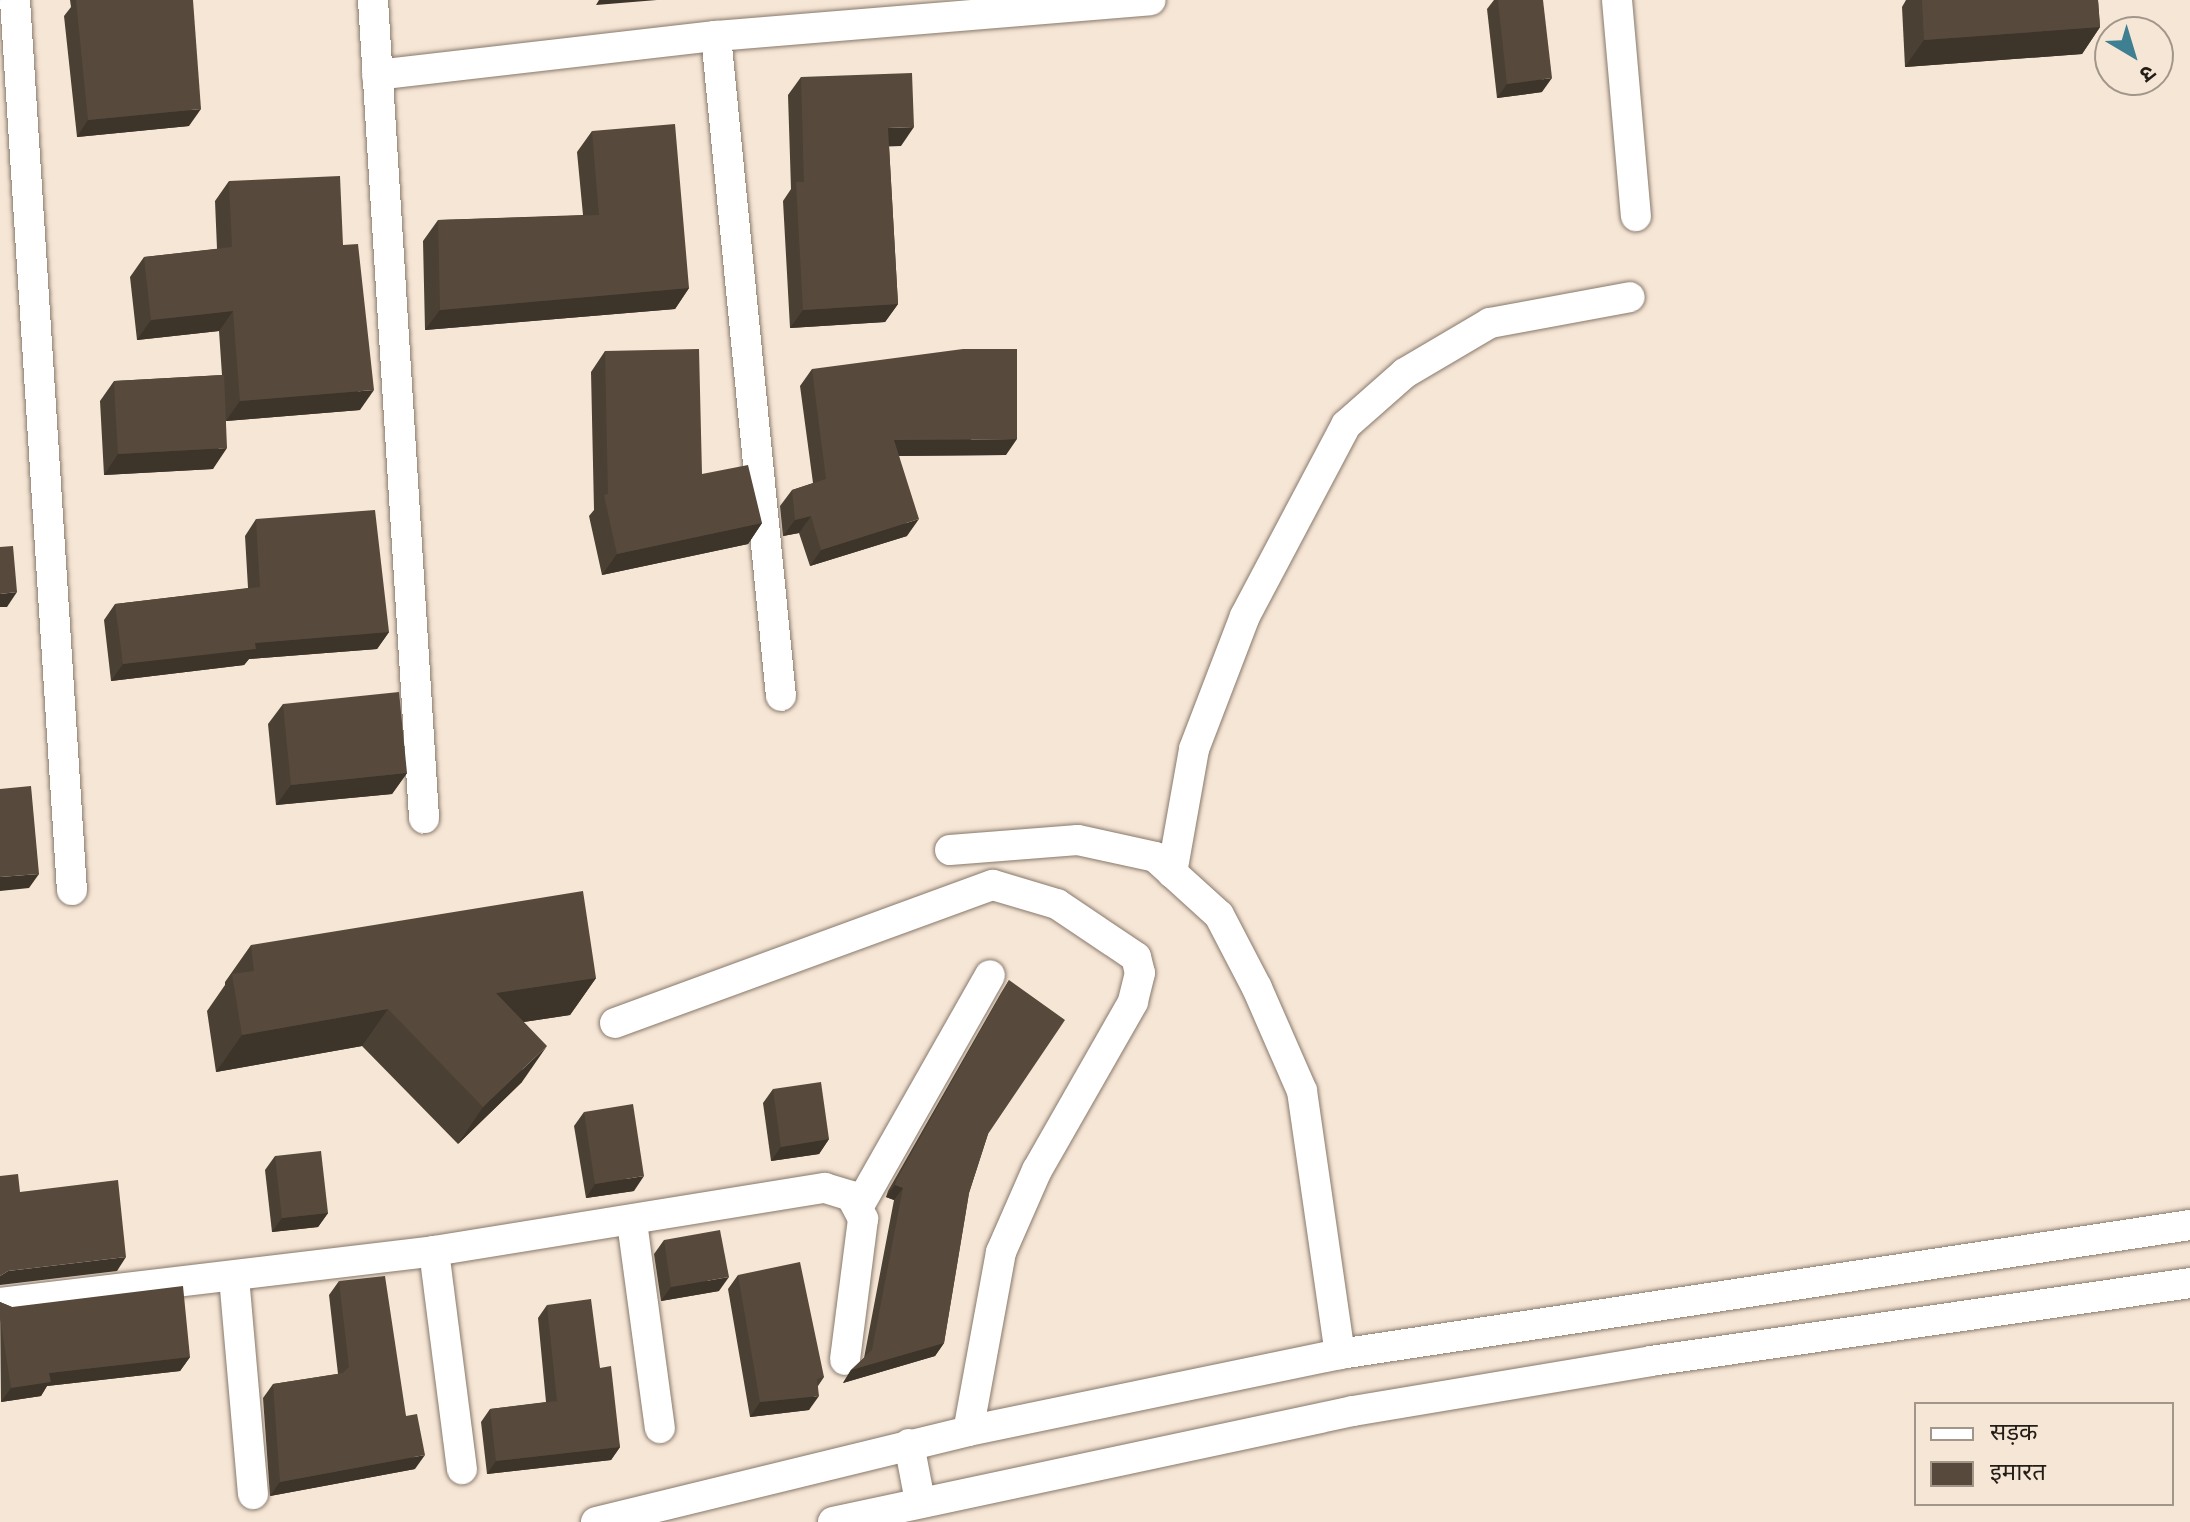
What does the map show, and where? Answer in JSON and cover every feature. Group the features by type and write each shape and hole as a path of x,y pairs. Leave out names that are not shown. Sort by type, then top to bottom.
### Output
{"street":[{"path":"15,0 10,124 72,890"},
{"path":"373,0 424,818"},
{"path":"377,75 716,36 1151,0"},
{"path":"1617,0 1636,216"},
{"path":"716,36 781,696"},
{"path":"1172,873 1194,749 1239,631 1346,425 1405,373 1490,323 1630,297"},
{"path":"950,850 1078,840 1155,857 1219,915 1257,988 1302,1091 1340,1354"},
{"path":"615,1023 993,885 1057,904 1136,957 1140,973 1133,1002 1037,1170 1001,1252 968,1431"},
{"path":"860,1204 990,975"},
{"path":"0,1303 434,1251 632,1222 825,1188 851,1196 860,1204 863,1219 845,1360"},
{"path":"632,1222 660,1428"},
{"path":"596,1522 909,1444 1340,1354 2190,1225"},
{"path":"434,1251 462,1469"},
{"path":"234,1277 253,1494"},
{"path":"833,1522 920,1501 1369,1408 2190,1283"},
{"path":"909,1444 920,1501"}],"building":[{"path":"76,0 193,0 201,109 88,120"},
{"path":"1498,0 1543,0 1552,78 1507,84"},
{"path":"1922,0 2098,0 2099,16 2094,16 2094,27 1924,40"},
{"path":"912,73 914,127 888,128 898,304 803,310 796,182 804,182 801,77"},
{"path":"675,124 689,288 440,310 438,220 599,215 592,131"},
{"path":"340,176 343,245 358,244 374,390 240,401 233,311 151,320 144,257 232,247 229,181"},
{"path":"699,349 702,474 748,465 762,523 617,554 604,495 608,494 605,351"},
{"path":"963,349 1017,349 1017,439 894,440 919,519 821,550 811,516 795,520 792,490 826,479 812,369"},
{"path":"224,375 227,448 118,454 114,381"},
{"path":"375,510 389,632 255,643 256,649 123,664 115,604 260,587 256,519"},
{"path":"13,546 17,592 0,594 0,547"},
{"path":"399,692 407,773 291,785 283,704"},
{"path":"31,786 39,874 0,877 0,789"},
{"path":"583,891 596,978 496,993 547,1046 483,1107 388,1009 242,1035 232,974 254,971 251,945"},
{"path":"1009,980 1065,1020 988,1134 969,1193 944,1343 851,1370 872,1350 903,1188 895,1185 897,1179"},
{"path":"821,1082 829,1139 781,1147 773,1089"},
{"path":"633,1104 644,1176 595,1184 584,1112"},
{"path":"321,1151 328,1213 282,1218 275,1156"},
{"path":"18,1174 20,1192 118,1180 126,1257 8,1271 0,1276 0,1176"},
{"path":"720,1230 729,1277 671,1287 664,1240"},
{"path":"800,1262 824,1377 817,1379 819,1396 760,1402 738,1275"},
{"path":"385,1276 406,1416 417,1414 425,1455 280,1482 273,1384 343,1373 349,1367 339,1281"},
{"path":"183,1286 190,1357 49,1373 51,1382 11,1388 0,1302 12,1307"},
{"path":"591,1299 600,1368 611,1366 620,1447 496,1461 490,1409 557,1401 547,1305"}]}
